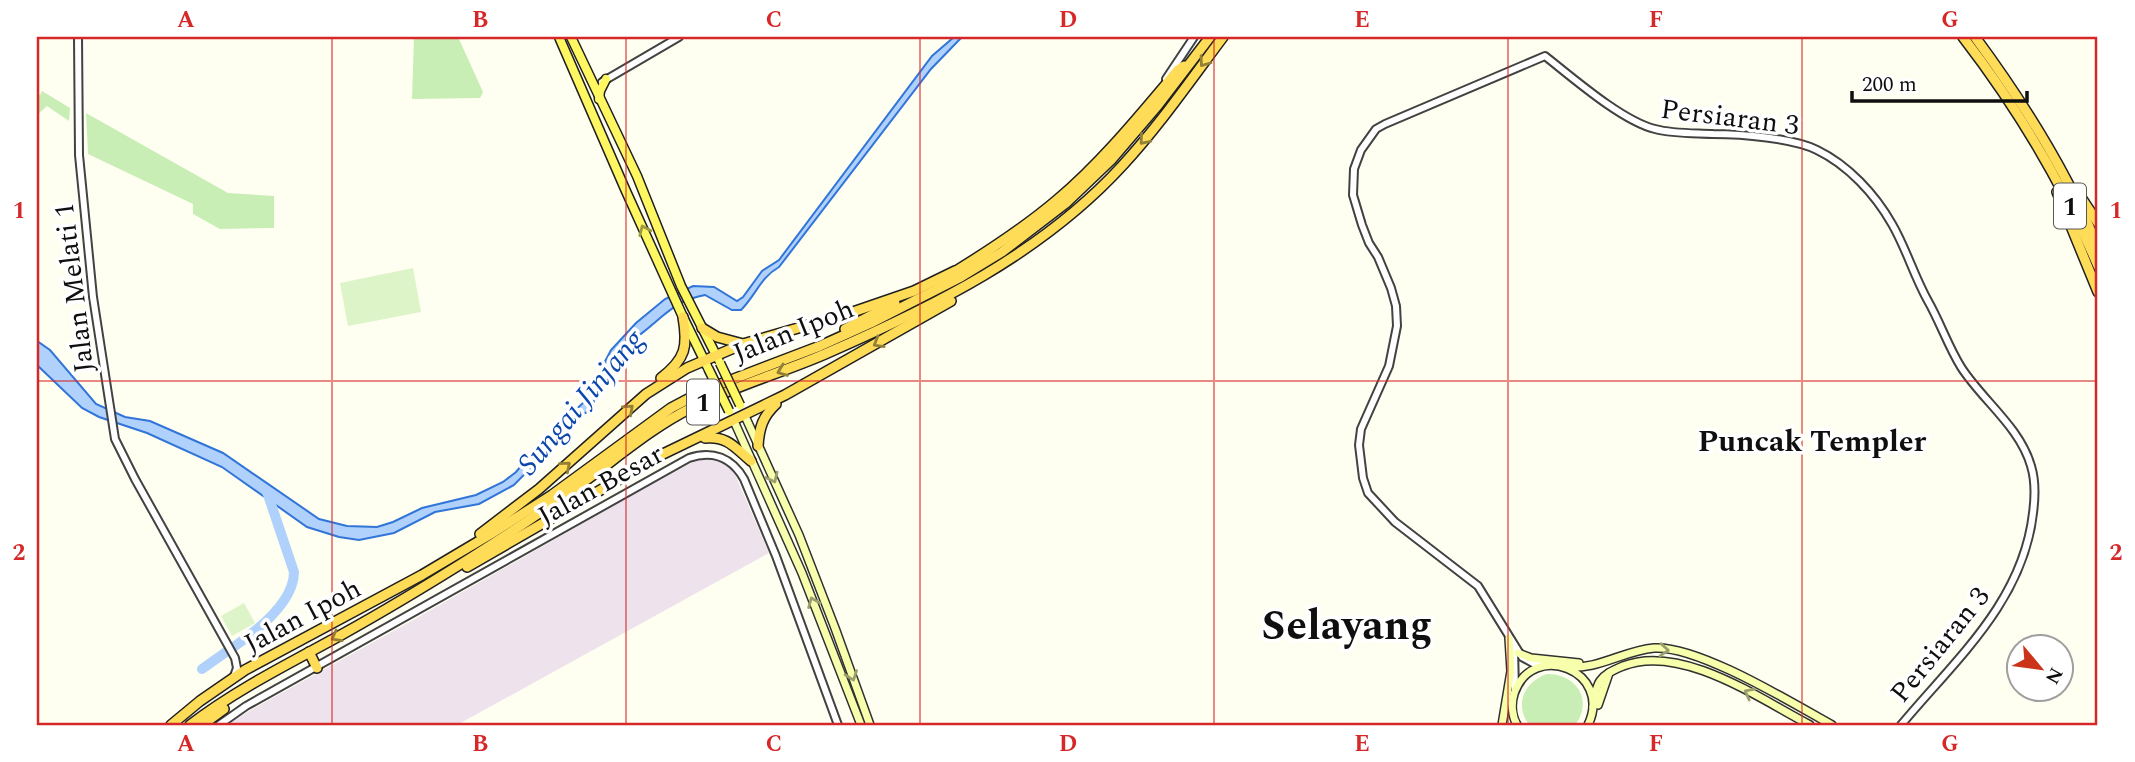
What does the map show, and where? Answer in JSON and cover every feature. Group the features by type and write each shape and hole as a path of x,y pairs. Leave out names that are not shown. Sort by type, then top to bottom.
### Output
{"highway":[{"name":"Jalan Ipoh","path":"171,725 200,701 254,666 456,555 531,508 671,408 694,395 871,323 961,277 1002,252 1049,217 1096,175 1141,126 1210,37"},
{"name":"Jalan Ipoh","path":"190,725 241,691 473,557 534,517 662,425 688,410 708,399 822,355 911,314 974,281 1038,240 1077,209 1122,166 1223,37"},
{"name":"1","path":"1963,37 2039,149 2098,266"},
{"name":"1","path":"1975,37 2008,84 2062,172 2098,248"},
{"path":"742,375 838,332 955,271 1022,226 1057,200 1114,144 1178,70 1192,61"},
{"path":"2039,149 2098,292"},
{"path":"2062,172 2098,223"},
{"path":"390,607 476,562 663,454 785,395 950,302 1038,240"},
{"path":"646,394 670,378 718,360 743,344 905,295 955,271"},
{"path":"370,604 507,515 646,394 675,367 682,356 686,342 682,317"},
{"path":"702,328 717,337 743,344"},
{"path":"758,446 758,435 764,417 785,395"},
{"path":"692,441 707,437 726,439 751,461"},
{"path":"309,652 317,668"},
{"path":"202,725 285,665"}],"main road":[{"path":"559,37 682,317 734,421 802,573 861,725"},
{"path":"571,37 645,192 681,286 740,405 799,535 870,725"},
{"path":"599,99 606,79"},
{"path":"577,82 585,87 593,87"},
{"path":"1502,725 1511,671 1509,638"},
{"path":"1517,725 1513,699 1515,690 1527,674 1546,665 1579,668 1655,648 1682,652 1745,679 1832,725"},
{"path":"1516,649 1531,658 1599,664"},
{"path":"1590,725 1600,682 1609,673 1637,662 1653,661 1685,665 1715,676 1810,725"},
{"path":"1565,667 1575,671 1589,687 1593,707"},
{"path":"1590,725 1609,673"},
{"path":"1508,725 1514,717"}],"street":[{"name":"Jalan Melati 1","path":"78,37 80,166 93,297 115,439 235,659"},
{"path":"593,87 679,37"},
{"path":"1145,110 1194,37"},
{"name":"Persiaran 3","path":"1516,649 1478,586 1395,522 1368,492 1363,478 1359,445 1361,429 1389,366 1398,326 1391,288 1369,243 1353,195 1354,169 1361,150 1376,130 1385,124 1545,56 1601,99 1632,120 1652,129 1797,143 1816,149 1836,161 1856,178 1892,223 1961,366 2016,436 2031,465 2035,493 2032,524 2022,564 2005,599 1981,631 1901,725"},
{"path":"587,72 606,79"},
{"name":"Jalan Besar","path":"219,725 246,706 690,457 703,454 712,454 729,461 737,467 744,479 776,556 838,725"},
{"path":"1516,649 1526,661 1546,665"},
{"path":"1515,690 1516,649"},
{"path":"235,659 254,666"},
{"path":"233,679 237,668 235,659"}],"shaded area":[{"path":"706,459 725,463 734,472 769,553 457,725 227,725 622,501 691,463"}],"green space":[{"path":"414,37 458,37 483,92 480,98 412,99"},
{"path":"42,91 70,108 69,121 47,106 37,115 37,93 40,95"},
{"path":"86,113 228,193 274,196 274,228 220,229 193,214 193,204 88,154"},
{"path":"413,268 421,312 348,326 340,283"},
{"path":"244,603 255,623 232,636 221,616"},
{"path":"1547,674 1566,678 1579,690 1583,706 1575,725 1529,725 1522,709 1524,695 1532,682"}],"water":[{"path":"954,37 962,37 931,69 779,267 767,276 741,310 732,310 705,295 689,299 671,309 620,353 589,411 514,485 479,504 435,512 394,533 359,540 307,527 222,467 147,433 99,417 82,408 37,365 37,341 50,350 96,404 125,417 150,421 223,453 319,519 347,526 377,527 422,508 476,495 503,482 516,472 542,441 583,403 611,350 636,323 665,299 693,286 714,287 737,301 743,297 762,271 779,260 932,56"}],"waterway":[{"path":"235,646 273,614 288,594 292,583 294,572 267,492"},
{"path":"202,669 226,652"}],"district":[{"name":"Puncak Templer","path":"1812,441"},
{"name":"Selayang","path":"1347,624"}],"water label":[{"name":"Sungai Jinjang","path":"580,402"}]}
